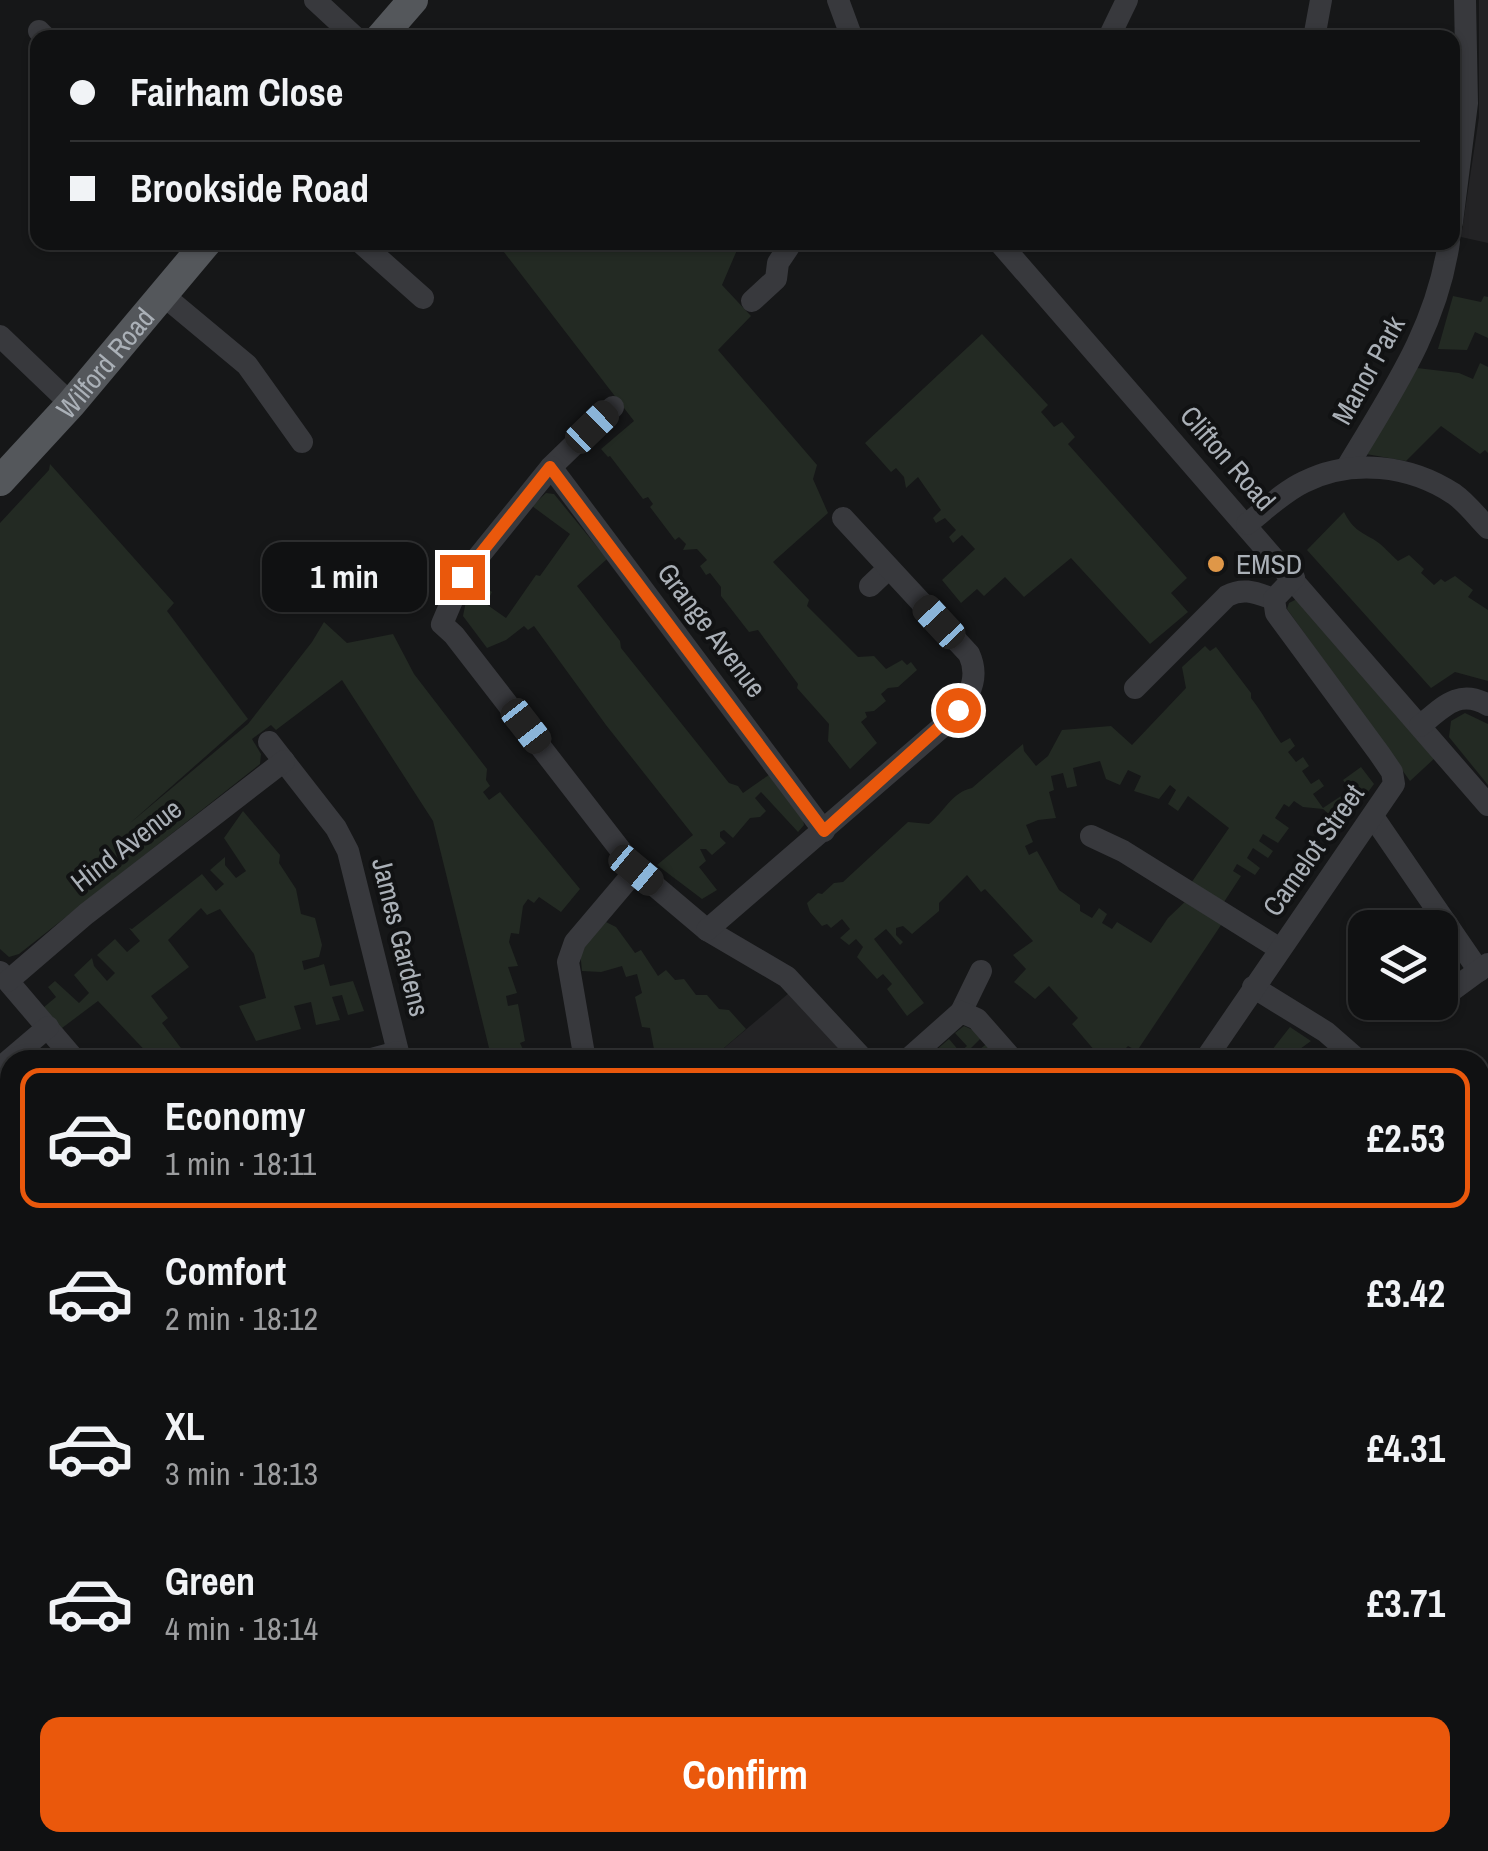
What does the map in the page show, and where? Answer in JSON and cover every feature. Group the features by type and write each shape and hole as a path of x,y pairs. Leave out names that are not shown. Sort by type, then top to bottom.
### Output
{"main road":[{"path":"387,30 413,0"},
{"name":"Wilford Road","path":"0,480 71,404 200,250"}],"street":[{"path":"316,0 348,30"},
{"path":"838,0 849,30"},
{"path":"1315,30 1321,0"},
{"path":"1460,159 1467,103 1465,0"},
{"path":"1111,30 1119,4"},
{"path":"369,250 423,298"},
{"path":"752,301 782,286 778,262 786,250"},
{"name":"Clifton Road","path":"1006,250 1488,805"},
{"name":"Manor Park","path":"1347,468 1416,351 1431,318 1448,250"},
{"path":"163,296 247,365 302,442"},
{"path":"0,336 71,404"},
{"path":"612,407 550,467 462,577 442,624 636,870 707,930 787,977 855,1050"},
{"name":"Grange Avenue","path":"550,467 824,831"},
{"path":"1246,524 1300,484 1347,468 1395,469 1430,480 1458,496 1488,528"},
{"path":"707,930 973,698 974,672 969,654 843,518"},
{"path":"870,586 889,568"},
{"path":"1135,688 1227,596 1248,590 1274,599 1294,578"},
{"name":"Camelot Street","path":"1212,1050 1392,789 1392,772 1280,619 1274,599"},
{"path":"1420,726 1460,698 1474,698 1488,706"},
{"name":"Hind Avenue","path":"4,977 86,914 277,752"},
{"name":"James Gardens","path":"277,752 336,828 348,851 398,1050"},
{"path":"1374,818 1483,968 1458,986"},
{"path":"1091,836 1123,851 1280,948"},
{"path":"583,1050 568,962 570,952 636,870"},
{"path":"918,1050 961,1012 981,971"},
{"path":"4,977 68,1050"},
{"path":"1254,987 1326,1032 1347,1050"},
{"path":"961,1012 977,1019 1005,1050"},
{"path":"21,1050 48,1027"}],"shaded area":[{"path":"1479,0 1488,0 1488,243 1461,237 1479,117"},
{"path":"502,250 737,250 722,285 751,316 718,350 817,465 813,479 828,513 773,562 809,600 807,606 858,657 874,656 886,669 902,660 907,665 911,662 917,670 898,687 881,694 886,701 874,711 865,712 867,717 861,722 877,743 850,769 828,741 829,724 797,688 798,684 758,630 749,632 721,596 721,587 710,573 706,575 700,566 707,560 697,549 683,550 686,544 679,537 675,540 650,507 653,504 648,497 643,499 601,449 634,421"},
{"path":"1453,296 1481,302 1484,296 1488,297 1488,338 1475,332 1467,350 1438,349"},
{"path":"982,334 1048,405 1041,412 1054,427 1062,422 1075,437 1068,444 1187,578 1171,593 1188,612 1150,644 1071,558 1024,597 1005,577 984,596 977,589 961,603 942,580 975,549 962,535 953,543 949,537 956,530 945,518 936,523 933,518 941,510 918,477 906,488 904,477 896,468 891,472 865,443"},
{"path":"1480,363 1488,367 1488,453 1485,450 1480,454 1441,426 1406,461 1366,454 1417,368 1459,373 1473,379"},
{"path":"50,464 174,603 167,611 248,719 129,824 248,724 324,622 347,643 393,634 414,674 487,769 490,786 483,792 489,800 500,792 580,889 561,912 539,897 534,903 528,899 523,906 519,934 511,933 509,942 518,966 508,967 517,993 506,996 508,1006 518,1004 523,1050 490,1050 433,821 342,680 276,730 271,725 252,739 261,754 260,764 19,954 9,957 0,949 0,523 49,470"},
{"path":"546,493 554,494 607,559 577,586 620,641 621,648 729,783 743,793 773,772 803,819 804,825 798,832 761,792 755,798 766,811 760,817 750,818 733,838 724,830 720,832 726,843 712,855 700,849 706,861 699,867 717,890 702,899 657,865 693,835 534,626 528,630 524,626 487,648 463,616 468,591 476,581 492,592 486,604 506,618 570,534 532,506"},
{"path":"1344,512 1357,529 1398,561 1409,555 1434,585 1455,576 1473,590 1468,597 1488,610 1488,681 1455,672 1431,688 1307,550"},
{"path":"1297,599 1437,756 1410,781 1287,609"},
{"path":"1205,646 1210,651 1216,647 1251,693 1281,743 1290,738 1295,746 1288,752 1296,762 1303,757 1309,766 1302,771 1311,784 1319,779 1324,786 1313,794 1323,808 1350,790 1343,780 1361,767 1374,784 1343,826 1323,809 1303,807 1294,801 1289,807 1284,804 1275,818 1289,828 1278,843 1263,834 1259,841 1273,851 1268,858 1253,848 1247,858 1260,868 1255,875 1237,864 1233,871 1241,876 1222,905 1189,886 1229,828 1188,796 1178,811 1168,804 1176,790 1170,785 1159,799 1134,791 1141,776 1128,770 1120,785 1106,779 1100,761 1073,768 1077,786 1067,788 1063,773 1051,776 1054,790 1049,792 1056,818 1026,825 1033,842 1025,846 1029,855 1037,851 1059,890 1080,905 1080,911 1092,918 1099,908 1107,914 1102,923 1112,929 1117,922 1151,943 1168,918 1191,896 1225,919 1138,1050 1128,1046 1124,1050 1094,1050 1072,1024 1078,1018 1049,986 1035,999 1014,982 1026,969 1013,955 1033,941 967,875 939,903 939,911 912,934 903,926 896,928 896,935 903,942 900,945 886,929 874,939 924,1003 907,1016 887,989 892,984 883,974 877,979 857,957 863,947 856,939 849,945 840,938 850,929 842,919 831,928 827,924 822,926 810,912 807,903 834,883 843,882 908,822 929,824 954,798 972,788 1023,744 1036,766 1048,756 1062,730 1111,726 1132,745 1186,688 1182,667"},
{"path":"1465,713 1488,724 1488,785 1449,737 1451,721"},
{"path":"243,811 280,855 279,863 296,889 301,914 315,918 322,945 319,957 302,961 304,970 324,964 330,986 353,981 364,1011 348,1015 342,995 332,997 340,1020 316,1025 311,1002 294,1006 301,1029 256,1041 239,1006 266,998 254,954 220,909 207,915 201,908 168,940 189,967 151,996 168,1018 162,1023 182,1050 145,1050 98,1001 62,1028 43,1008 56,997 48,987 55,981 79,1003 89,993 74,975 92,958 107,981 115,973 97,955 115,939 127,952 140,941 129,928 202,874 216,891 224,884 210,870 225,857 225,865 236,878 246,871 224,838"},
{"path":"606,922 616,927 635,953 641,950 658,976 666,970 675,980 684,979 696,995 707,995 719,1009 729,1010 746,1029 722,1050 654,1050 650,1028 642,1027 635,997 642,993 637,974 626,977 622,966 601,972 582,971 580,951"},
{"path":"789,993 841,1050 722,1050"},
{"path":"964,1026 984,1035 973,1050 962,1050 967,1046 955,1033"},
{"path":"1290,1027 1311,1041 1299,1050 1272,1050"},
{"path":"949,1039 958,1050 936,1050"},
{"path":"989,1042 996,1050 979,1050"}],"place":[{"name":"EMSD","path":"1216,564"}],"route":[{"path":"462,577 550,467 824,831 958,710"}]}
